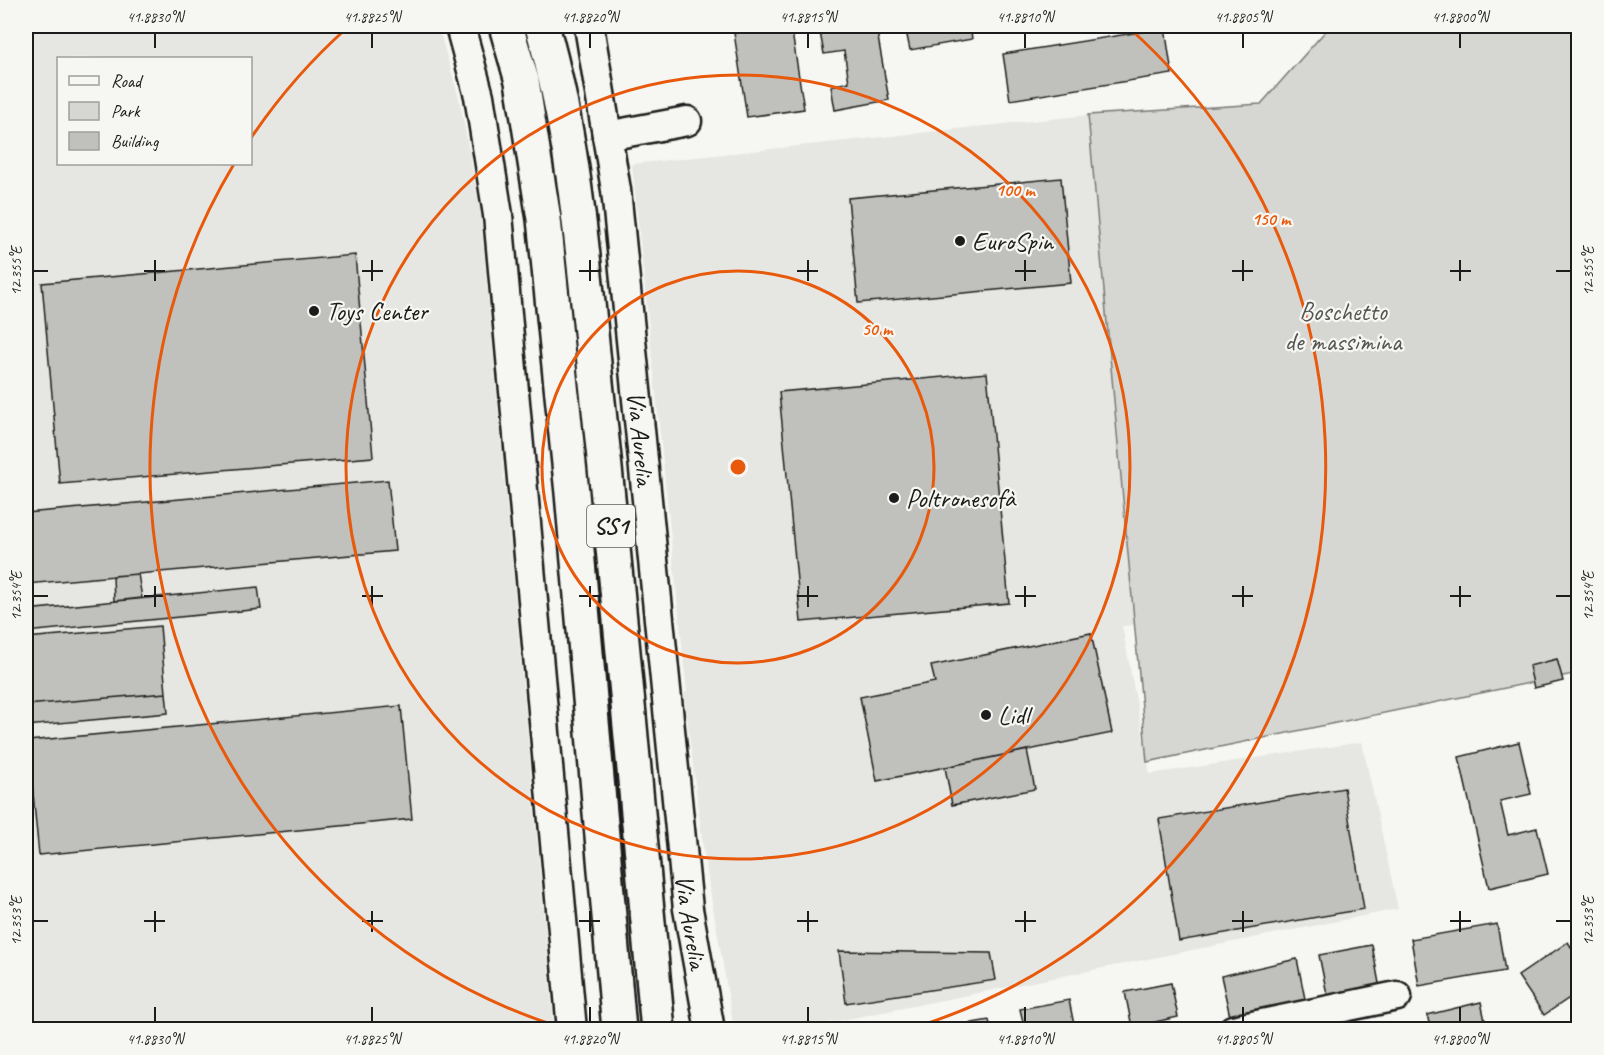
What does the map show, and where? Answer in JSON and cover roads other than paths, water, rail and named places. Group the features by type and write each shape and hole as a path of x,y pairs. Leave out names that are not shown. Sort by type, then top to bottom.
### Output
{"highway":[{"name":"SS1","path":"506,26 522,81 546,231 620,1029"},
{"name":"Via Aurelia","path":"542,26 555,70 577,204 608,489 658,1029"}],"street":[{"path":"460,26 478,96 498,215 572,1029"},
{"name":"Via Aurelia","path":"589,26 616,190 688,909 710,1029"},
{"path":"607,136 687,121"},
{"path":"1233,1029 1397,996"}],"place":[{"name":"EuroSpin","path":"960,241"},
{"name":"Toys Center","path":"314,311"},
{"name":"Poltronesofà","path":"894,498"},
{"name":"Lidl","path":"986,715"}],"park label":[{"name":"Boschetto de massimina","path":"1343,326"}]}
